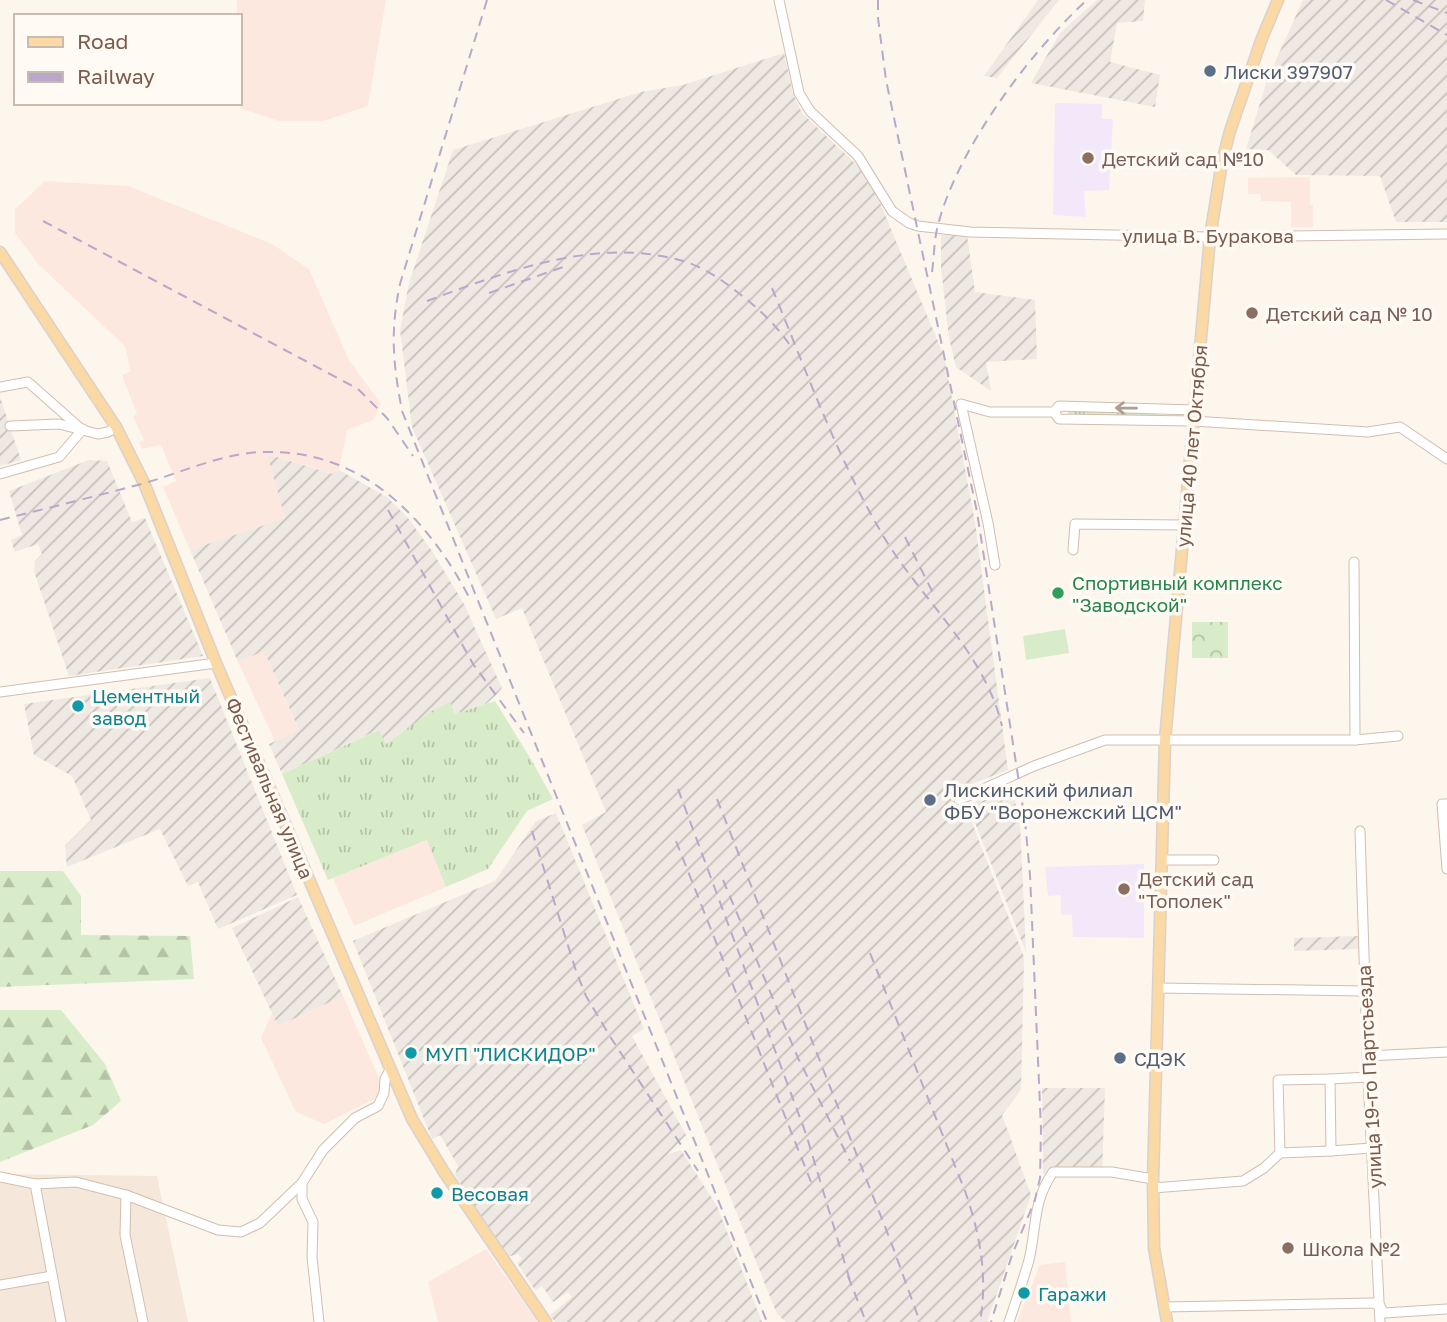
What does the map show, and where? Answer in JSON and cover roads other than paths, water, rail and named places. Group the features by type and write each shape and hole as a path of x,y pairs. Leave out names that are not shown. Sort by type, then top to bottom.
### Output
{"main road":[{"name":"улица 40 лет Октября","path":"1167,1322 1154,1248 1153,1183 1165,740 1183,525 1210,237 1222,162 1262,37 1278,0"},
{"name":"Фестивальная улица","path":"0,252 116,426 150,495 216,663 412,1119 444,1172 546,1322"}],"street":[{"name":"улица В. Буракова","path":"779,0 802,99 810,111 858,156 891,211 909,223 970,232 1210,237 1447,234"},
{"path":"0,387 28,383 81,428"},
{"path":"995,565 961,404 990,412 1054,412 1059,407 1368,432 1401,427 1447,459"},
{"path":"10,426 60,424 98,434 108,432 116,426"},
{"path":"0,474 59,457 81,428"},
{"path":"1073,550 1075,524 1183,525"},
{"path":"1354,562 1355,740"},
{"path":"0,692 216,663"},
{"path":"959,800 1034,766 1105,740 1355,740 1398,736"},
{"path":"1444,804 1447,869"},
{"name":"улица 19-го Партсъезда","path":"1360,831 1364,991 1380,1322"},
{"path":"1162,860 1214,860"},
{"path":"1159,988 1364,991"},
{"path":"1367,1056 1447,1052"},
{"path":"0,1177 35,1184 76,1182 125,1195 218,1230 240,1231 260,1223 302,1183 323,1150 355,1118 378,1106 390,1070"},
{"path":"1280,1153 1278,1080 1368,1077"},
{"path":"1330,1079 1331,1150"},
{"path":"1009,1322 1029,1258 1038,1202 1045,1183 1053,1172 1112,1172 1153,1183 1243,1181 1264,1168 1280,1153 1371,1148"},
{"path":"302,1183 302,1199 313,1222 312,1257 320,1322"},
{"path":"35,1184 61,1322"},
{"path":"125,1195 125,1235 143,1322"},
{"path":"0,1285 52,1276"},
{"path":"1164,1307 1373,1303 1380,1306 1384,1313 1447,1309"}],"railway":[{"path":"487,0 400,284 394,348 402,411 767,1322"},
{"path":"878,0 886,80 977,512 1025,821 1030,875 1041,1129 1040,1178 1035,1200 1012,1255 991,1322"},
{"path":"932,272 937,229 946,199 977,137 1019,75 1087,0"},
{"path":"1386,0 1447,35"},
{"path":"1413,0 1447,13"},
{"path":"43,221 358,389 387,418 413,456"},
{"path":"427,301 547,262 578,256 640,253 681,260 717,277 761,312 789,344"},
{"path":"489,293 566,266"},
{"path":"772,288 822,412 865,503 896,556 966,648 981,673 1002,726"},
{"path":"0,520 145,483 233,456 263,452 298,454 330,462 360,475 387,493 411,515 432,540 469,597"},
{"path":"388,510 473,664 524,733"},
{"path":"905,537 933,593"},
{"path":"678,789 806,1134 851,1284"},
{"path":"717,799 920,1322"},
{"path":"532,831 586,996 698,1171"},
{"path":"676,841 811,1182"},
{"path":"723,880 798,1058 850,1161"},
{"path":"870,953 970,1207 983,1272 980,1322"},
{"path":"848,1276 866,1322"}],"place":[{"name":"Лиски 397907","path":"1210,71"},
{"name":"Детский сад №10","path":"1088,158"},
{"name":"Детский сад № 10","path":"1252,313"},
{"name":"Спортивный комплекс \"Заводской\"","path":"1058,593"},
{"name":"Цементный завод","path":"78,706"},
{"name":"Лискинский филиал ФБУ \"Воронежский ЦСМ\"","path":"930,800"},
{"name":"Детский сад \"Тополек\"","path":"1124,889"},
{"name":"МУП \"ЛИСКИДОР\"","path":"411,1053"},
{"name":"СДЭК","path":"1120,1058"},
{"name":"Весовая","path":"437,1193"},
{"name":"Школа №2","path":"1288,1248"},
{"name":"Гаражи","path":"1024,1293"}]}
